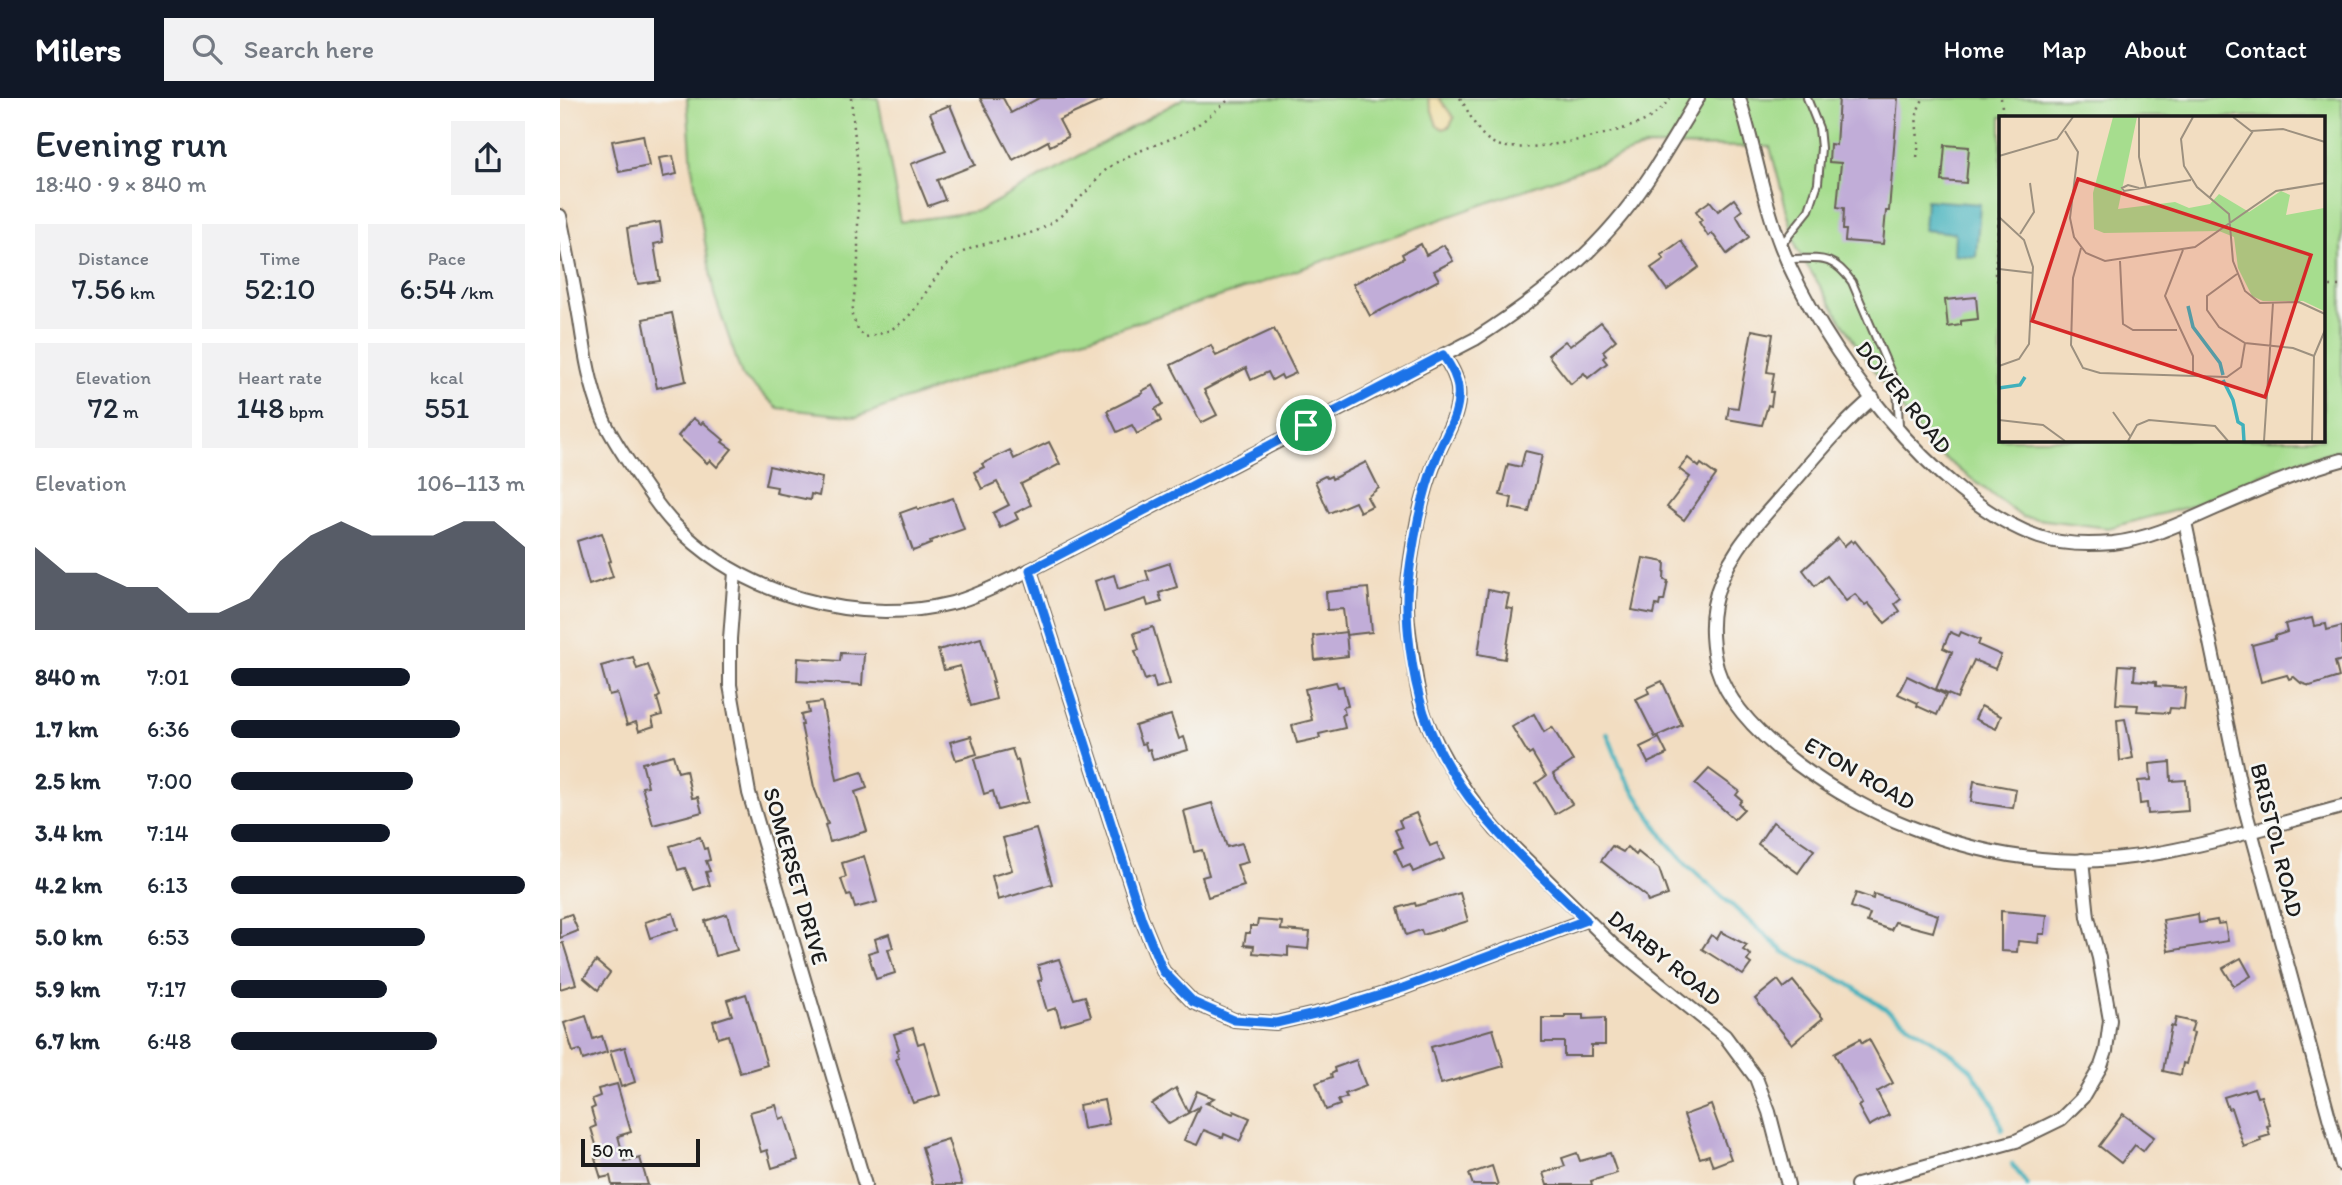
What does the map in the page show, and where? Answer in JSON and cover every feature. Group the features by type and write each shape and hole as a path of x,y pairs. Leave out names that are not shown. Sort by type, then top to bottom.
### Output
{"street":[{"path":"560,216 584,352 603,420 622,453 667,516 695,543 735,572 757,583 802,598 842,607 883,610 931,607 992,588 1030,570 1475,339 1519,311 1600,239 1635,198 1698,98"},
{"name":"DOVER ROAD","path":"1739,98 1764,198 1786,259 1815,315 1873,398 1899,430 1936,471 1966,496 2036,537 2074,544 2115,543 2153,534 2249,494 2342,460"},
{"name":"DARBY ROAD","path":"1443,355 1456,376 1459,390 1457,407 1436,458 1425,495 1408,584 1408,630 1424,715 1441,750 1480,811 1524,859 1586,920 1650,976 1713,1024 1750,1068 1769,1112 1788,1185"},
{"name":"ETON ROAD","path":"1873,398 1819,451 1734,553 1713,607 1714,651 1723,682 1744,714 1781,751 1811,774 1905,825 1974,847 2043,859 2082,860 2171,852 2342,807"},
{"name":"BRISTOL ROAD","path":"2185,522 2252,830 2342,1165"},
{"path":"1030,570 1142,920 1163,971 1193,1002 1234,1020 1276,1023 1332,1010 1403,988 1586,920"},
{"name":"SOMERSET DRIVE","path":"735,572 730,685 749,793 865,1185"},
{"path":"1857,1185 2017,1141 2061,1119 2083,1097 2106,1051 2110,1020 2088,917 2082,860"}],"lane":[{"path":"1781,246 1809,210 1818,183 1821,148 1819,128 1807,98"},
{"path":"1786,259 1825,259 1841,266 1852,282 1897,387 1899,430"}],"path":[{"path":"851,98 859,201 858,260 852,316 864,337 894,329 916,310 954,259 968,250 1042,229 1071,206 1099,175 1111,166 1189,130 1231,98"},
{"path":"1460,98 1479,131 1487,139 1497,145 1519,148 1549,145 1624,128 1644,121 1670,98"},
{"path":"1917,157 1919,147 1915,120 1924,98"},
{"path":"2001,98 2003,116"},
{"path":"1999,217 1995,274 1999,284"},
{"path":"2324,286 2342,286"}],"green space":[{"path":"687,98 878,98 901,222 979,211 1184,98 2342,98 2342,449 2278,467 2188,507 2108,528 2022,517 1931,448 1864,357 1797,249 1770,147 1648,146 1241,290 1022,358 857,417 778,408 742,376 714,294 692,167"}],"sand":[{"path":"1428,98 1439,98 1454,118 1450,126 1444,129 1437,126"}],"water":[{"path":"1926,200 1980,204 1976,257 1954,255 1955,233 1924,230"}],"building":[{"path":"980,98 1003,98 1011,113 1039,98 1108,98 1059,120 1068,137 1050,146 1048,141 1013,160"},
{"path":"1839,98 1898,98 1889,211 1886,211 1883,244 1845,241 1844,208 1837,207 1841,163 1829,162 1830,144 1836,145"},
{"path":"950,105 975,165 937,180 945,200 928,206 911,164 946,151 930,113"},
{"path":"643,135 649,166 619,172 612,141"},
{"path":"1945,145 1969,147 1966,183 1942,181"},
{"path":"673,156 677,174 663,177 659,158"},
{"path":"1734,199 1742,210 1736,215 1749,237 1727,254 1712,233 1708,236 1696,211 1710,201 1718,211"},
{"path":"660,222 663,242 654,244 660,281 638,284 627,228"},
{"path":"1681,241 1699,267 1667,290 1651,268 1664,259 1661,255"},
{"path":"1421,244 1426,255 1444,245 1453,261 1434,271 1439,280 1370,316 1353,284 1404,258 1402,254"},
{"path":"1976,297 1978,319 1961,321 1961,325 1948,327 1945,300"},
{"path":"672,313 686,381 657,388 643,319"},
{"path":"1601,322 1616,340 1603,351 1606,355 1603,358 1607,363 1588,378 1584,373 1571,384 1548,355 1565,341 1570,346"},
{"path":"1274,329 1296,373 1283,379 1281,375 1272,380 1268,372 1251,380 1246,368 1204,390 1217,415 1201,423 1171,365 1211,345 1216,356"},
{"path":"1752,330 1773,334 1767,372 1774,373 1773,392 1771,406 1768,405 1762,425 1727,419 1729,407 1738,408"},
{"path":"1153,385 1163,404 1155,409 1161,421 1137,434 1132,425 1117,432 1107,411"},
{"path":"693,418 701,424 703,422 732,449 717,467 710,460 707,463 678,436"},
{"path":"1049,442 1060,464 1021,484 1031,505 1015,513 1018,519 1000,528 993,513 1009,505 997,482 982,489 974,472 984,467 982,464 1010,450 1014,459"},
{"path":"1525,451 1542,455 1529,512 1510,508 1512,498 1500,495 1508,464 1521,467"},
{"path":"1688,458 1716,475 1684,520 1667,507 1690,477 1679,469"},
{"path":"1366,462 1379,488 1367,497 1372,506 1360,512 1355,502 1329,513 1315,481 1325,476 1331,476 1332,479"},
{"path":"769,466 822,478 819,496 811,494 810,500 776,493 777,487 765,485"},
{"path":"953,498 964,529 930,541 931,544 913,551 900,513"},
{"path":"602,533 613,577 589,585 577,541"},
{"path":"1838,538 1844,546 1851,540 1853,543 1855,541 1901,599 1895,604 1900,611 1885,623 1868,603 1865,605 1855,594 1846,601 1827,576 1815,586 1803,570"},
{"path":"1643,558 1665,562 1664,580 1668,581 1664,601 1660,601 1659,606 1656,605 1654,614 1632,610"},
{"path":"1170,563 1177,587 1159,593 1162,602 1148,606 1146,599 1104,612 1095,581 1114,575 1118,589 1149,580 1146,571"},
{"path":"1368,588 1372,632 1346,635 1343,609 1327,610 1326,592"},
{"path":"1488,590 1509,594 1506,608 1513,609 1505,659 1478,654"},
{"path":"2312,618 2314,626 2326,624 2327,630 2342,626 2342,660 2335,662 2339,677 2310,686 2294,677 2289,679 2287,675 2261,682 2252,645 2275,639 2275,636 2287,632 2285,624"},
{"path":"1153,627 1170,684 1156,688 1153,677 1145,680 1135,651 1139,650 1134,633"},
{"path":"1346,632 1348,656 1315,660 1313,636"},
{"path":"1950,632 1959,636 1961,632 1980,640 1978,645 2001,655 1995,669 1974,660 1957,698 1936,689 1952,652 1943,648"},
{"path":"981,638 994,682 996,699 971,706 960,666 944,670 938,650"},
{"path":"841,653 864,654 862,685 797,681 798,658 840,661"},
{"path":"633,657 637,669 648,665 660,696 657,698 662,715 652,718 654,726 639,731 636,722 627,725 617,693 609,695 601,666"},
{"path":"2119,665 2135,666 2134,680 2156,682 2156,686 2186,688 2184,709 2170,708 2169,713 2137,711 2138,705 2116,704"},
{"path":"1907,676 1946,695 1937,715 1898,694"},
{"path":"1662,681 1682,725 1655,737 1636,699 1649,693 1647,688"},
{"path":"1336,682 1338,687 1343,686 1348,706 1343,707 1345,728 1297,743 1292,725 1312,720 1305,689"},
{"path":"822,702 837,780 862,772 867,788 855,792 867,831 830,842 825,825 828,824 814,787 801,725 801,715 809,713 807,704"},
{"path":"1981,706 2001,716 1996,729 1975,719"},
{"path":"1534,714 1544,732 1552,727 1573,761 1553,774 1572,804 1555,814 1536,783 1546,776 1512,727"},
{"path":"1171,715 1179,739 1184,737 1188,750 1153,760 1150,749 1147,750 1145,743 1141,744 1135,726"},
{"path":"2125,719 2133,758 2120,761 2117,720"},
{"path":"971,736 977,754 956,760 950,742"},
{"path":"1659,738 1667,754 1648,763 1640,747"},
{"path":"1012,749 1016,761 1018,760 1028,802 998,810 993,791 984,794 974,759"},
{"path":"673,755 678,772 686,770 692,798 698,797 702,812 653,825 642,787 648,786 642,763"},
{"path":"2170,762 2171,781 2186,780 2188,811 2148,814 2147,803 2140,804 2138,781 2151,780 2150,764"},
{"path":"1709,769 1739,791 1736,795 1742,800 1739,804 1744,809 1734,819 1695,784"},
{"path":"1974,781 2016,789 2013,808 1971,802"},
{"path":"1212,803 1227,847 1242,843 1248,862 1237,865 1244,886 1208,897 1202,877 1209,875 1202,850 1194,852 1184,811"},
{"path":"1416,813 1430,846 1437,843 1444,859 1413,872 1410,865 1403,868 1395,850 1403,847 1395,830 1402,827 1399,820"},
{"path":"1773,822 1814,850 1798,873 1758,844"},
{"path":"1036,829 1052,884 998,900 992,876 1012,870 1003,838"},
{"path":"700,837 710,860 706,861 710,871 706,872 710,885 694,890 685,868 678,870 670,846"},
{"path":"1612,846 1623,852 1627,847 1636,855 1638,852 1659,869 1668,895 1648,902 1646,896 1601,861"},
{"path":"864,856 877,902 855,908 841,879 846,877 842,863"},
{"path":"1460,893 1468,921 1423,935 1421,930 1406,935 1398,908 1415,903 1416,906"},
{"path":"1856,893 1873,899 1874,894 1938,915 1933,932 1895,922 1891,930 1867,922 1870,914 1851,907"},
{"path":"2001,911 2047,915 2045,934 2039,934 2038,943 2018,941 2017,952 2001,951"},
{"path":"673,913 678,929 650,938 645,922"},
{"path":"571,914 578,931 560,938 560,918"},
{"path":"727,914 737,950 715,956 705,921"},
{"path":"2198,914 2199,923 2217,920 2218,924 2225,923 2228,941 2168,951 2163,920"},
{"path":"1258,920 1282,922 1281,930 1310,932 1308,949 1288,947 1288,956 1253,953 1254,946 1244,945 1246,933 1250,933 1250,926 1257,926"},
{"path":"1721,932 1747,945 1743,950 1751,955 1747,961 1751,964 1743,975 1702,949 1711,935 1717,939"},
{"path":"889,934 893,948 888,949 895,973 876,979 868,953 878,950 875,939"},
{"path":"560,943 563,943 576,984 560,989"},
{"path":"2241,958 2251,976 2234,986 2223,968"},
{"path":"1059,959 1074,999 1085,996 1091,1016 1061,1025 1056,1008 1047,1011 1038,981 1042,980 1038,965"},
{"path":"596,961 610,973 598,990 584,978"},
{"path":"1778,980 1784,988 1793,981 1823,1018 1792,1044 1755,999"},
{"path":"746,994 767,1065 740,1073 728,1035 718,1038 713,1021 732,1015 727,1000"},
{"path":"1565,1015 1583,1015 1583,1019 1605,1018 1605,1045 1591,1045 1591,1056 1564,1056 1564,1042 1542,1042 1542,1018 1565,1018"},
{"path":"586,1016 593,1039 602,1036 607,1052 583,1060 580,1050 573,1052 564,1023"},
{"path":"2176,1018 2194,1022 2191,1032 2194,1033 2181,1075 2163,1071 2171,1026 2174,1027"},
{"path":"913,1028 918,1044 924,1042 940,1095 913,1103 896,1059 899,1058 899,1049 894,1034"},
{"path":"1493,1029 1504,1066 1441,1084 1431,1047"},
{"path":"1860,1039 1862,1043 1869,1039 1893,1083 1877,1092 1889,1115 1869,1126 1858,1106 1862,1104 1834,1053"},
{"path":"625,1047 635,1082 621,1087 610,1051"},
{"path":"1356,1060 1366,1086 1345,1094 1347,1097 1338,1100 1340,1105 1326,1110 1316,1083 1332,1077 1334,1068"},
{"path":"617,1084 631,1132 618,1136 625,1162 640,1158 648,1185 612,1185 610,1176 601,1178 595,1159 600,1158 591,1128 596,1126 591,1109 595,1107 592,1099 600,1096 598,1089"},
{"path":"1176,1088 1188,1112 1197,1091 1214,1098 1206,1103 1250,1118 1240,1141 1204,1130 1197,1145 1184,1140 1199,1107 1169,1124 1152,1104"},
{"path":"2254,1088 2257,1097 2261,1096 2270,1125 2267,1126 2270,1135 2244,1147 2231,1108 2228,1109 2224,1097"},
{"path":"1104,1100 1109,1124 1083,1129 1079,1105"},
{"path":"776,1105 780,1119 785,1117 798,1160 772,1168 767,1150 761,1152 750,1112"},
{"path":"1711,1105 1731,1159 1713,1166 1709,1155 1700,1158 1684,1115"},
{"path":"2123,1114 2154,1137 2143,1151 2135,1145 2121,1163 2099,1146"},
{"path":"948,1139 962,1185 933,1185 922,1147"},
{"path":"1577,1153 1580,1161 1610,1153 1617,1173 1591,1181 1592,1185 1547,1185 1543,1173 1565,1166 1562,1158"},
{"path":"1492,1166 1498,1185 1473,1185 1469,1174"}],"waterway":[{"path":"1607,733 1624,776 1666,841 1687,865 1784,952 1847,983 1954,1055 1971,1070 1986,1092 1995,1107 2002,1130"},
{"path":"2012,1164 2027,1185"}],"route":[{"path":"1443,355 1450,365 1459,390 1457,407 1436,458 1422,507 1408,584 1408,630 1419,695 1424,715 1447,763 1480,811 1586,920 1403,988 1332,1010 1276,1023 1234,1020 1193,1002 1163,971 1142,920 1030,570 1306,425 1443,355"}]}
